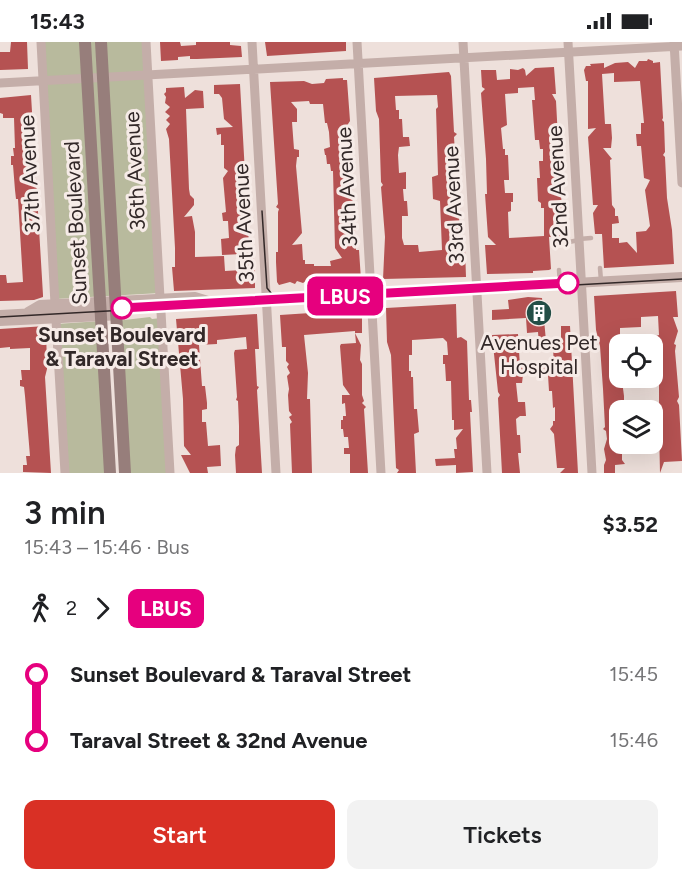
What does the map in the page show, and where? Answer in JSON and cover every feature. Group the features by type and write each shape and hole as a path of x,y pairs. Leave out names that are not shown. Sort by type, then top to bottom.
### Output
{"main road":[{"name":"Sunset Boulevard","path":"86,42 110,473"},
{"name":"Sunset Boulevard","path":"101,42 125,473"}],"street":[{"name":"37th Avenue","path":"41,42 55,304"},
{"name":"36th Avenue","path":"146,42 160,298"},
{"name":"35th Avenue","path":"252,42 276,473"},
{"name":"34th Avenue","path":"357,42 381,473"},
{"name":"33rd Avenue","path":"463,42 487,473"},
{"path":"0,83 464,58 569,47 677,45 682,183"},
{"name":"32nd Avenue","path":"569,47 592,473"},
{"path":"0,315 682,277"},
{"path":"116,308 160,298 195,297 214,303"},
{"path":"116,308 161,312 199,310 214,303"},
{"path":"26,313 40,304 100,309"},
{"path":"0,321 56,320 100,309"},
{"path":"161,312 170,473"},
{"path":"56,320 64,473"}],"lane":[{"path":"564,243 591,238"},
{"path":"600,268 601,281"},
{"path":"559,270 560,284"}],"green space":[{"path":"41,42 146,42 160,293 55,299"},
{"path":"150,317 152,319 161,318 170,473 125,473 116,321"},
{"path":"101,321 110,473 65,473 56,324"}],"building":[{"path":"11,42 27,42 28,69 0,70 0,52 10,52"},
{"path":"160,42 180,42 181,46 196,45 196,42 230,42 230,45 241,46 242,57 190,59 190,56 178,57 178,60 161,61"},
{"path":"265,42 346,42 346,51 267,56"},
{"path":"648,59 653,63 660,62 665,152 663,155 674,264 604,268 602,234 595,234 593,213 598,205 593,205 588,137 596,128 588,129 588,81 586,81 584,70 586,66 591,66 590,64 604,63 604,68 615,63 628,62 635,68 639,61","holes":["614,73 614,82 640,81 644,123 641,123 641,134 636,134 637,146 641,146 644,178 650,180 645,190 650,226 646,231 636,232 637,253 627,242 619,243 619,238 612,238 612,224 619,223 612,205 610,160 612,159 603,148 611,148 612,138 611,124 605,124 602,74"]},
{"path":"554,67 556,94 552,94 556,101 558,139 555,142 559,146 561,197 563,210 566,210 567,236 549,237 551,269 549,270 533,271 533,273 487,274 485,245 496,245 488,237 481,93 485,89 482,87 481,70 496,70 497,80 510,79 510,69 523,68 526,76 535,68","holes":["534,87 535,100 532,100 535,140 539,140 540,149 543,149 543,161 539,161 540,178 537,178 538,201 541,203 541,208 544,208 544,236 509,238 508,212 511,211 513,193 505,193 504,180 509,180 508,155 505,155 505,149 503,149 501,128 507,125 505,94 518,93 518,88"]},
{"path":"449,72 451,76 454,132 457,134 454,137 461,249 465,249 466,277 383,279 385,237 381,187 383,185 374,78","holes":["437,95 438,107 436,109 438,175 432,177 433,199 440,201 442,250 419,252 418,245 404,245 402,238 402,216 408,216 403,189 406,189 406,172 399,173 398,155 399,147 410,146 409,137 403,137 402,119 399,119 399,110 396,110 395,96"]},
{"path":"343,78 347,80 350,121 348,136 350,138 351,168 353,169 349,173 352,179 350,183 353,185 353,195 350,198 353,201 353,223 355,224 356,250 359,250 361,280 332,283 331,281 303,283 297,281 295,284 290,282 279,285 276,252 278,252 279,209 276,207 278,204 270,82 304,81 312,84 324,83 326,79","holes":["309,101 310,104 323,104 325,123 327,123 329,132 330,147 324,149 327,164 330,164 331,171 333,171 335,248 342,258 330,261 331,266 305,264 302,244 292,245 302,233 296,166 299,150 294,149 292,122 297,122 297,109 291,102"]},
{"path":"240,84 249,245 250,257 253,257 255,263 255,288 174,291 172,267 175,267 175,248 169,139 166,129 170,124 166,120 170,116 165,112 170,107 165,103 164,94 166,88 184,87 185,98 195,90 203,91 204,108 186,109 189,189 194,205 184,217 192,216 195,232 195,257 224,256 225,271 242,270 242,254 222,255 221,239 229,238 228,221 223,221 222,213 226,212 223,178 228,171 224,168 224,145 221,145 221,134 217,135 216,128 233,127 224,119 222,98 219,94 214,94 214,85"},
{"path":"31,95 43,297 34,300 0,301 0,275 6,275 7,283 23,282 18,199 16,199 13,165 11,165 11,156 14,156 13,148 15,148 14,118 3,118 3,114 0,113 0,98"},
{"path":"676,291 678,317 673,317 678,331 674,344 676,345 679,397 677,401 682,461 664,462 660,473 660,454 663,454 663,400 659,400 659,388 663,388 663,334 659,334 658,316 641,317 641,327 620,328 620,334 609,334 609,388 623,388 624,400 609,400 609,454 622,454 625,464 615,465 615,473 604,473 606,460 604,449 607,439 606,431 603,429 605,427 603,389 594,296"},
{"path":"528,297 542,298 546,341 561,340 561,326 570,326 578,473 560,473 565,468 557,468 554,434 550,429 555,421 555,407 553,408 552,391 549,391 548,375 523,375 522,383 516,383 518,402 525,402 526,416 516,419 517,435 520,435 521,453 518,453 520,473 502,473 498,398 500,395 492,335 518,334 520,367 554,366 553,348 542,348 542,345 539,345 538,332 527,333 526,318 492,320 492,310 509,309 508,300"},
{"path":"456,304 457,338 461,337 467,341 473,472 456,473 456,465 436,466 435,459 455,458 456,438 463,429 454,430 451,381 446,381 445,364 443,364 443,355 448,355 447,342 443,338 412,340 409,371 413,377 414,409 417,409 419,432 414,434 416,473 397,473 399,470 396,468 391,355 387,342 386,308"},
{"path":"362,311 362,333 355,333 355,331 304,335 308,373 307,399 310,399 312,473 292,473 290,424 292,422 289,417 292,415 289,411 287,376 290,373 287,367 289,364 286,361 286,347 282,347 280,315"},
{"path":"257,314 259,349 255,349 257,386 259,387 257,390 262,473 236,473 235,455 236,447 239,445 239,426 234,353 235,350 247,349 246,337 217,340 217,344 199,345 202,386 205,386 207,403 207,409 202,410 202,422 206,422 208,446 220,445 221,466 207,467 208,473 190,473 181,455 191,455 184,446 183,399 176,319"},
{"path":"46,326 47,369 45,377 51,473 23,472 23,465 27,465 26,456 30,456 24,387 20,386 20,380 22,380 21,370 30,370 30,348 0,348 0,329"},
{"path":"355,333 361,345 360,360 364,401 362,403 366,407 364,409 368,473 350,473 350,454 344,454 344,448 349,448 348,437 344,437 343,429 341,429 341,420 343,416 346,416 342,395 350,395 343,385 340,346 356,343"}],"tram line":[{"path":"262,211 267,288 275,298 284,301"},
{"path":"0,317 682,279"}],"bus line":[{"name":"LBUS","path":"122,308 568,283"}],"place":[{"name":"Sunset Boulevard & Taraval Street","path":"122,308"},
{"name":"Avenues Pet Hospital","path":"539,313"}]}
